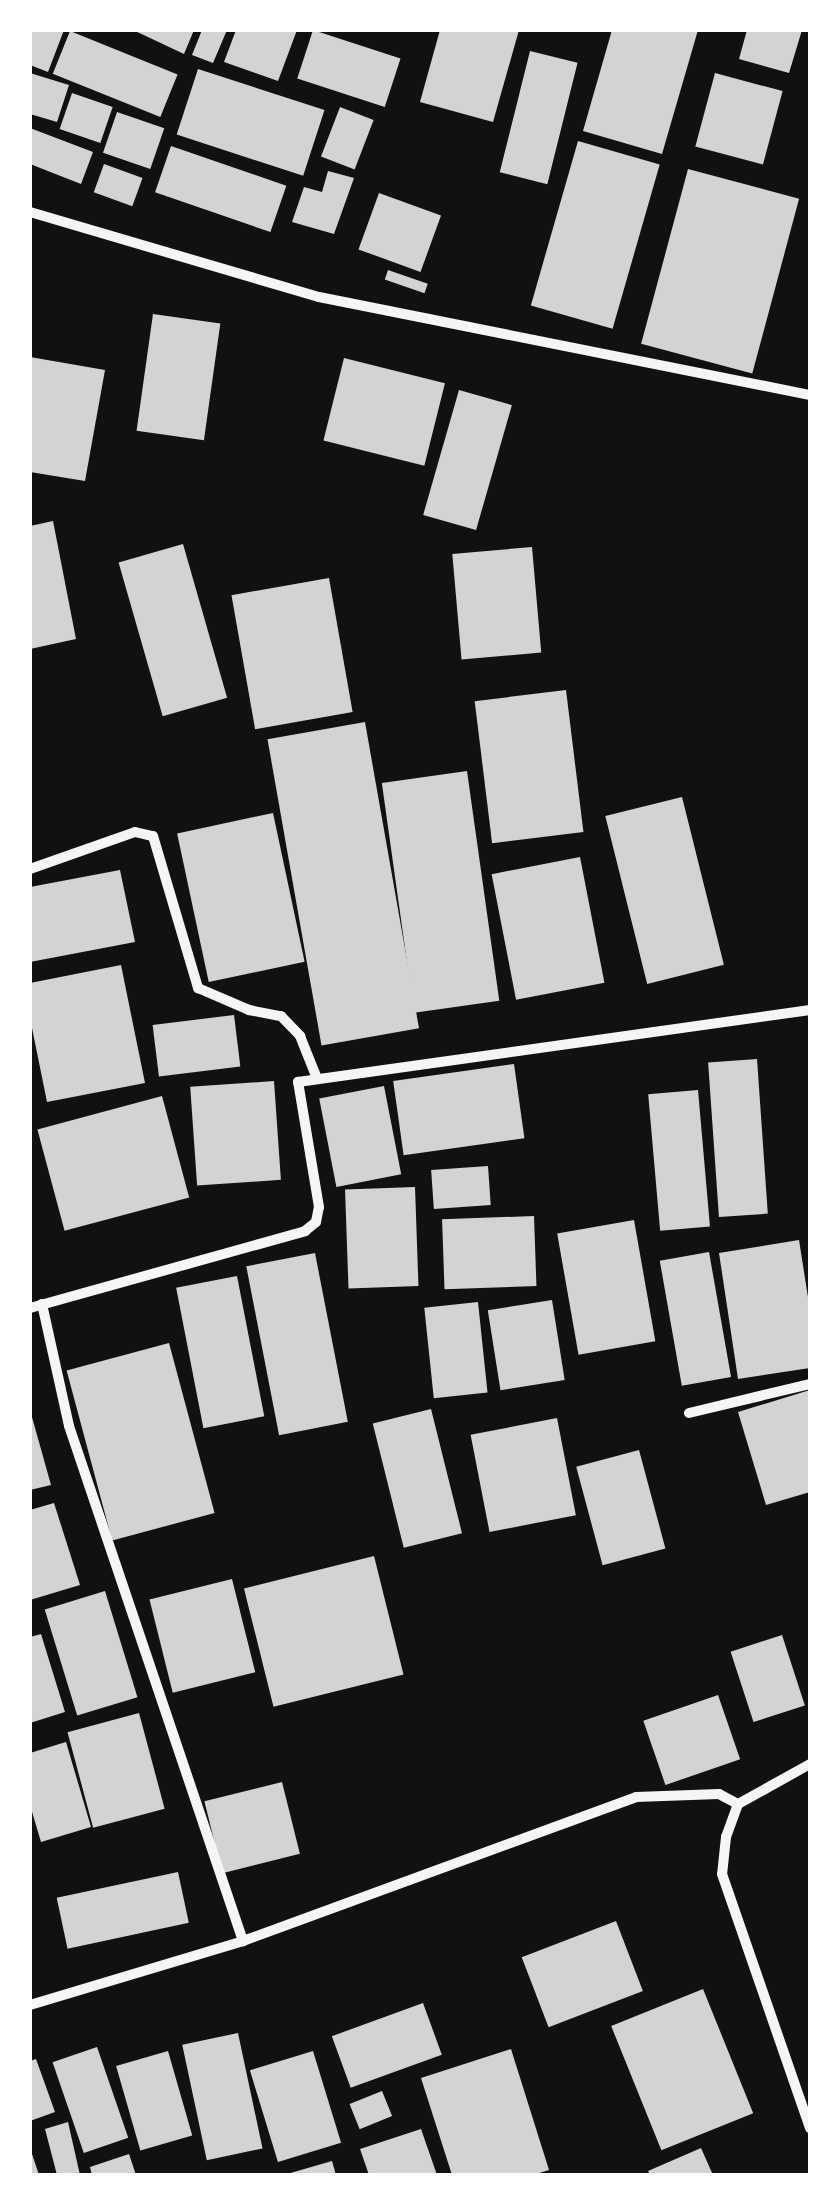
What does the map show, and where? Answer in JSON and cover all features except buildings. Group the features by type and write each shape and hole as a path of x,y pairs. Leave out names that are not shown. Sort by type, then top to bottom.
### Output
{"street":[{"path":"30,212 319,296 810,396"},
{"path":"30,869 135,832 153,836 198,988 249,1010 281,1016 300,1036 316,1076"},
{"path":"243,1941 70,1426 36,1306 305,1230 316,1222 318,1207 298,1082 316,1076 604,1042 810,1010"},
{"path":"690,1413 810,1384"},
{"path":"810,1764 738,1804 726,1838 722,1874 810,2128"},
{"path":"30,2005 243,1941 636,1797 719,1794 738,1804"}]}
